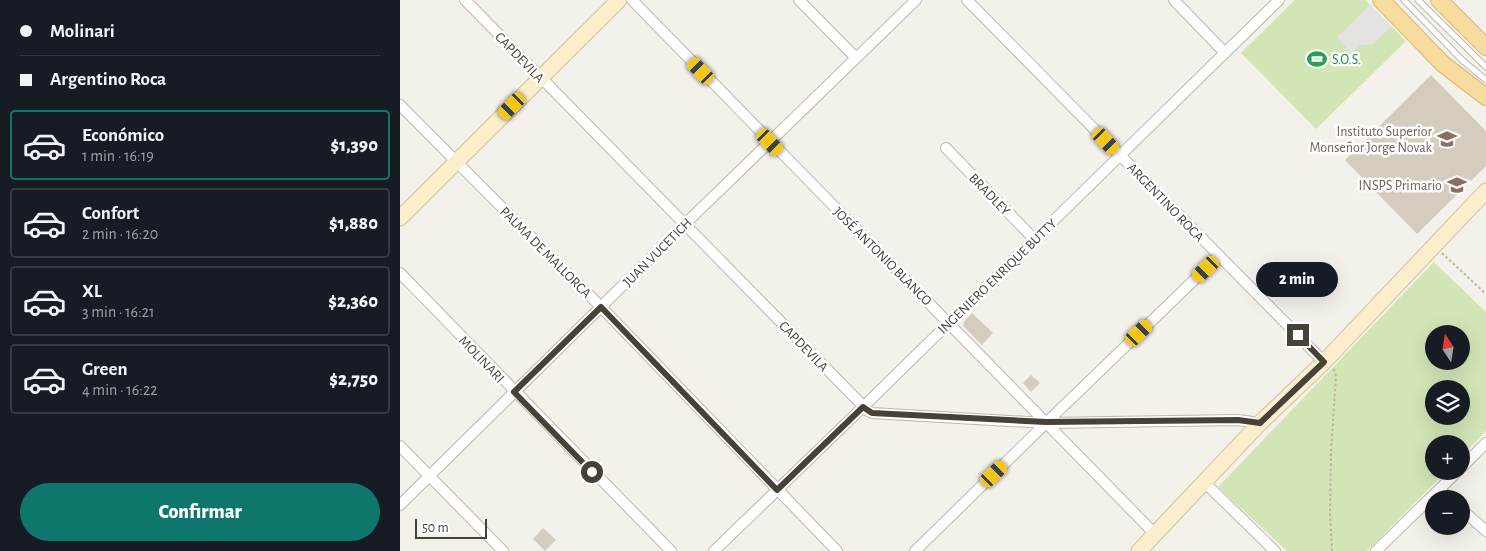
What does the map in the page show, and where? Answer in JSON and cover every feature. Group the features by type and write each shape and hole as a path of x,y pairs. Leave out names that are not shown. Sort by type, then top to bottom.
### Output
{"main road":[{"path":"400,218 619,0"},
{"path":"1381,0 1443,64 1486,98"},
{"path":"1439,0 1486,47"},
{"path":"1139,551 1260,423 1324,362 1486,191"}],"street":[{"name":"CAPDEVILA","path":"465,0 863,407 872,413 1046,422 1238,420 1260,423"},
{"name":"JOSÉ ANTONIO BLANCO","path":"632,0 1155,534"},
{"path":"799,0 856,58"},
{"name":"JUAN VUCETICH","path":"400,505 916,0"},
{"name":"ARGENTINO ROCA","path":"967,0 1324,362"},
{"path":"1174,0 1225,53"},
{"name":"INGENIERO ENRIQUE BUTTY","path":"714,551 1279,0"},
{"name":"PALMA DE MALLORCA","path":"400,105 601,307 837,551"},
{"name":"BRADLEY","path":"946,148 1034,239"},
{"path":"915,551 1219,256"},
{"name":"MOLINARI","path":"400,273 671,551"},
{"path":"1470,459 1486,443"},
{"path":"400,446 503,551"},
{"path":"1440,490 1449,480"},
{"path":"1205,483 1275,551"},
{"path":"1376,551 1425,504"},
{"path":"1470,517 1486,531"}],"lane":[{"path":"1404,0 1462,60 1486,80"},
{"path":"1418,0 1486,66"}],"path":[{"path":"1434,246 1486,294"},
{"path":"1324,362 1334,370 1336,377 1330,514 1332,551"}],"green space":[{"name":"S.O.S.","path":"1295,0 1365,0 1406,41 1316,129 1241,53"},
{"path":"1434,262 1486,312 1486,431 1470,447 1470,435 1425,435 1425,480 1437,480 1425,490 1425,492 1367,551 1287,551 1218,487"}],"shaded area":[{"path":"1370,5 1391,27 1373,44 1361,45 1351,53 1337,37"}],"building":[{"path":"1431,75 1486,131 1486,166 1417,234 1345,160"},
{"path":"972,313 993,333 982,345 963,326 965,320"},
{"path":"1031,375 1040,383 1031,392 1023,383"},
{"path":"543,528 556,540 545,551 533,539"}],"place":[{"name":"S.O.S.","path":"1317,59"},
{"name":"Instituto Superior Monseñor Jorge Novak","path":"1447,139"},
{"name":"INSPS Primario","path":"1457,185"}],"route":[{"path":"592,472 514,392 601,307 777,490 863,407 872,413 1046,422 1246,420 1260,423 1324,362 1298,335"}]}
